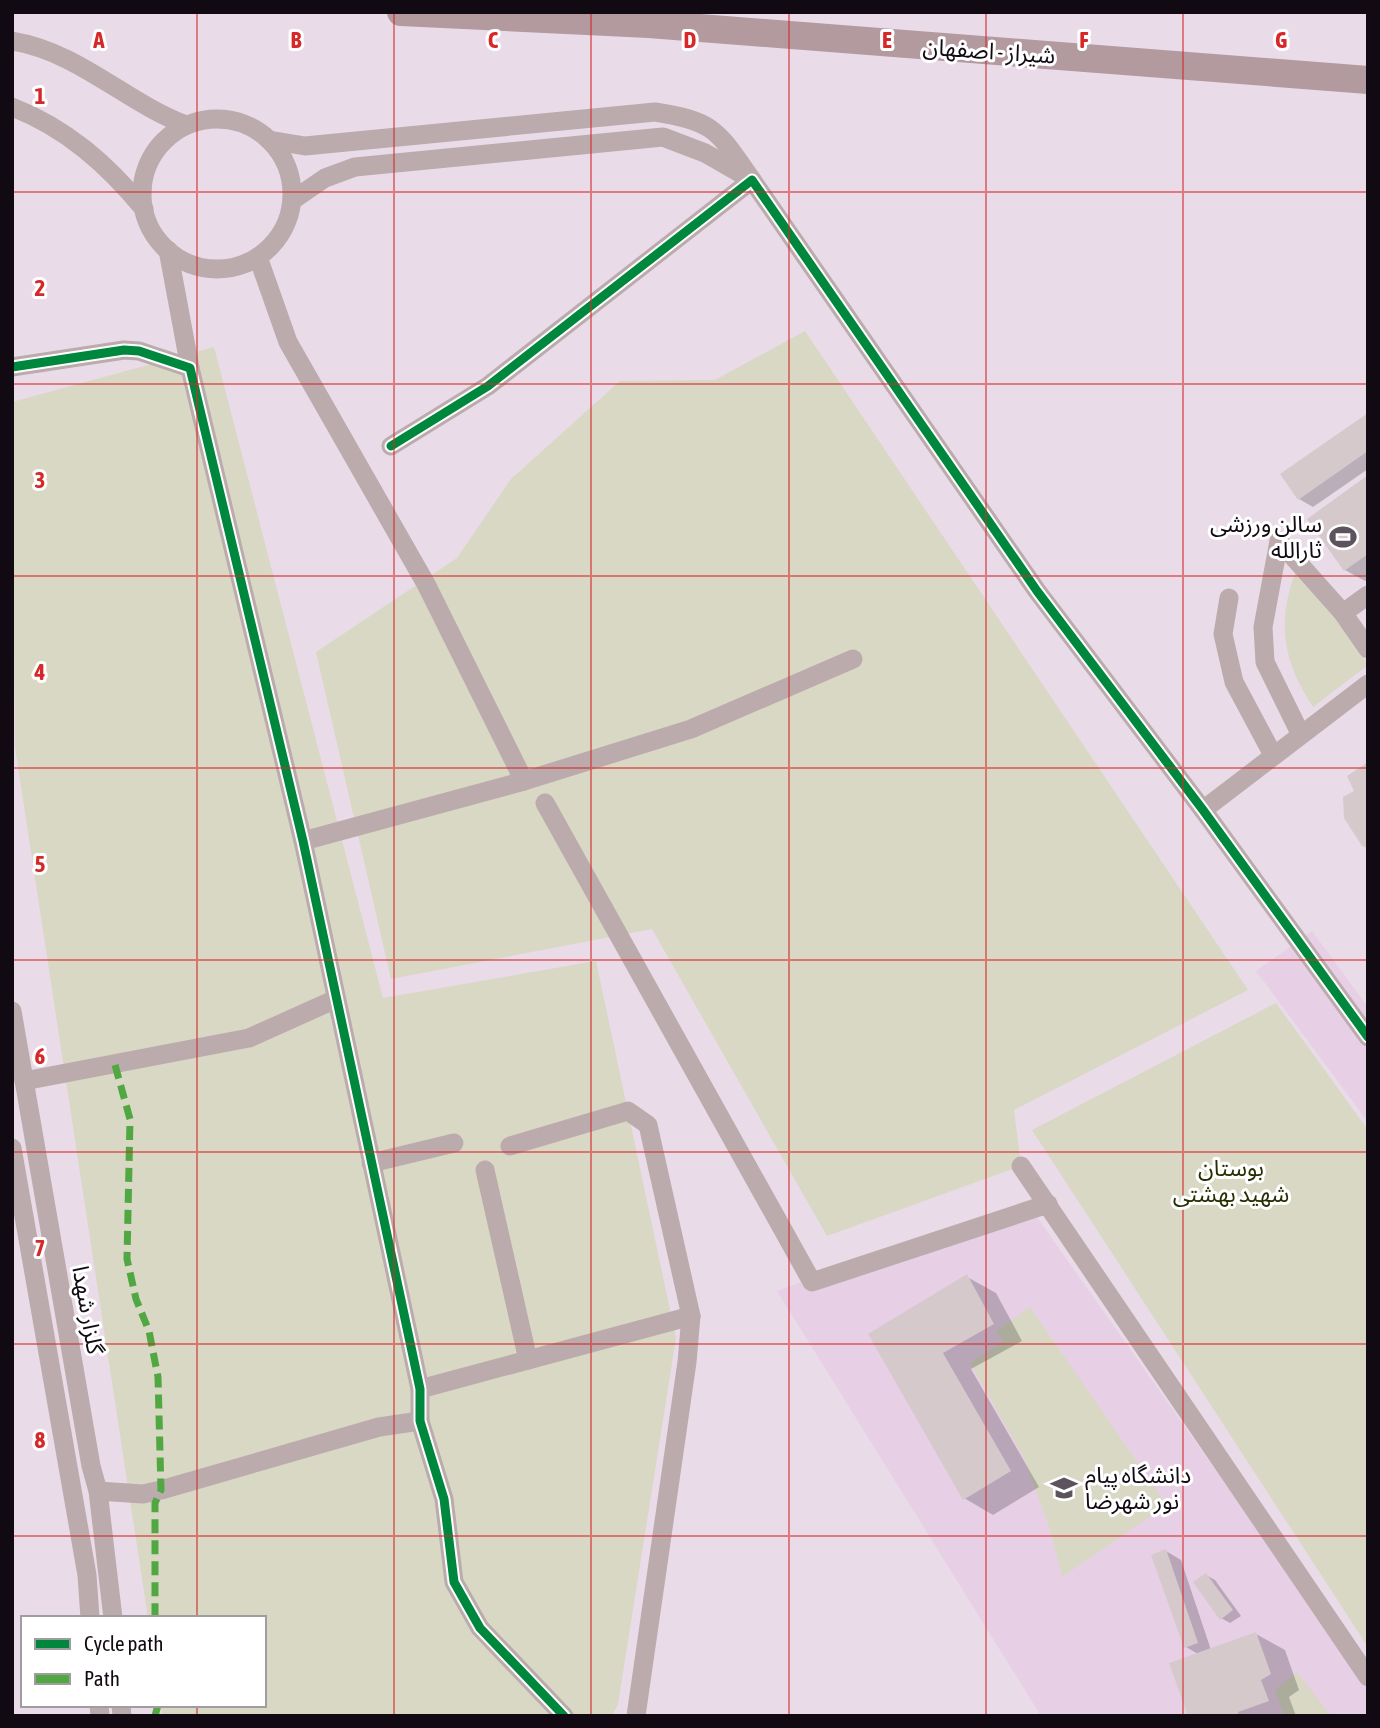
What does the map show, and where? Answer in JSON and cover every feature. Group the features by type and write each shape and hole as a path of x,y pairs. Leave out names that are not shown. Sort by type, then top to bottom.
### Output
{"highway":[{"name":"شیراز - اصفهان","path":"401,12 644,18 1368,80"}],"street":[{"path":"12,41 38,45 73,61 164,117 187,125"},
{"path":"12,107 72,137 118,179 144,209 156,238 168,250 190,264 218,269 246,263 258,257 279,236 293,200 286,165 269,140 258,131 230,120 201,121 187,125 162,142 150,160 143,181 144,209"},
{"path":"269,140 305,146 655,112 706,123 719,133 1037,591 1203,810 1368,1037"},
{"path":"293,200 325,178 355,167 663,137 705,153 752,180"},
{"path":"391,446 488,386 752,180"},
{"path":"168,250 190,368 303,841 420,1389 421,1421 444,1499 454,1582 480,1628 564,1716"},
{"path":"258,257 288,342 426,584 524,780"},
{"path":"12,367 124,350 139,351 190,368"},
{"path":"1300,733 1265,662 1263,627 1279,541 1343,612 1368,649"},
{"path":"1343,612 1368,595"},
{"path":"1230,598 1223,634 1234,682 1273,755"},
{"path":"303,841 524,780 691,729 853,659"},
{"path":"1203,810 1300,733 1368,684"},
{"path":"545,803 812,1282 1048,1204"},
{"path":"24,1081 249,1038 336,999"},
{"name":"گلزار شهدا","path":"12,1011 66,1332 98,1491 113,1616"},
{"path":"510,1146 628,1111 648,1125 691,1316 687,1362 636,1716"},
{"path":"371,1163 453,1143"},
{"name":"گلزار شهدا","path":"12,1148 87,1575 90,1616"},
{"path":"1021,1166 1368,1677"},
{"path":"485,1170 528,1360"},
{"path":"420,1389 691,1316"},
{"path":"98,1491 143,1493 161,1490 379,1427 421,1421"}],"shaded area":[{"path":"1312,931 1368,1007 1368,1122 1256,971"},
{"name":"دانشگاه پیام نور شهرضا","path":"1027,1203 1368,1686 1368,1716 1041,1716 777,1291"}],"green space":[{"path":"805,331 1248,990 1014,1110 1021,1166 827,1236 652,929 391,979 316,652 457,558 511,479 620,381 715,380"},
{"path":"214,347 383,998 596,961 676,1338 618,1704 612,1716 162,1716 161,1707 266,1707 266,1616 148,1616 15,747 12,402"},
{"path":"1296,571 1341,624 1368,665 1313,707 1295,674 1286,641 1286,608"},
{"name":"بوستان شهید بهشتی","path":"1276,1003 1368,1130 1368,1647 1032,1130"},
{"path":"1030,1307 1167,1505 1062,1577 1050,1530 1024,1458 970,1363 1003,1342 996,1331"},
{"path":"1297,1672 1331,1716 1284,1716 1275,1690"}],"building":[{"path":"1368,413 1368,451 1298,500 1280,474"},
{"name":"سالن ورزشی ثارالله","path":"1368,475 1368,554 1344,571 1307,519"},
{"path":"1368,762 1368,848 1362,846 1344,818 1343,797 1354,791 1347,776"},
{"path":"967,1274 994,1324 943,1353 1011,1471 963,1500 868,1334"},
{"path":"1166,1549 1198,1643 1184,1648 1151,1555"},
{"path":"1206,1573 1233,1610 1220,1620 1193,1582"},
{"path":"1256,1632 1271,1674 1261,1680 1269,1701 1238,1712 1239,1716 1188,1716 1169,1663"}],"marked path":[{"path":"115,1065 130,1119 127,1259 136,1299 149,1331 158,1377 161,1490 155,1503 155,1616"},
{"path":"155,1716 157,1707"}],"cycle path":[{"path":"391,446 488,386 752,180 1037,591 1203,810 1368,1037"},
{"path":"12,367 124,350 139,351 190,368 303,841 420,1389 420,1421 444,1499 454,1582 480,1628 564,1716"}],"place":[{"name":"سالن ورزشی ثارالله","path":"1343,537"},
{"name":"دانشگاه پیام نور شهرضا","path":"1064,1488"}]}
